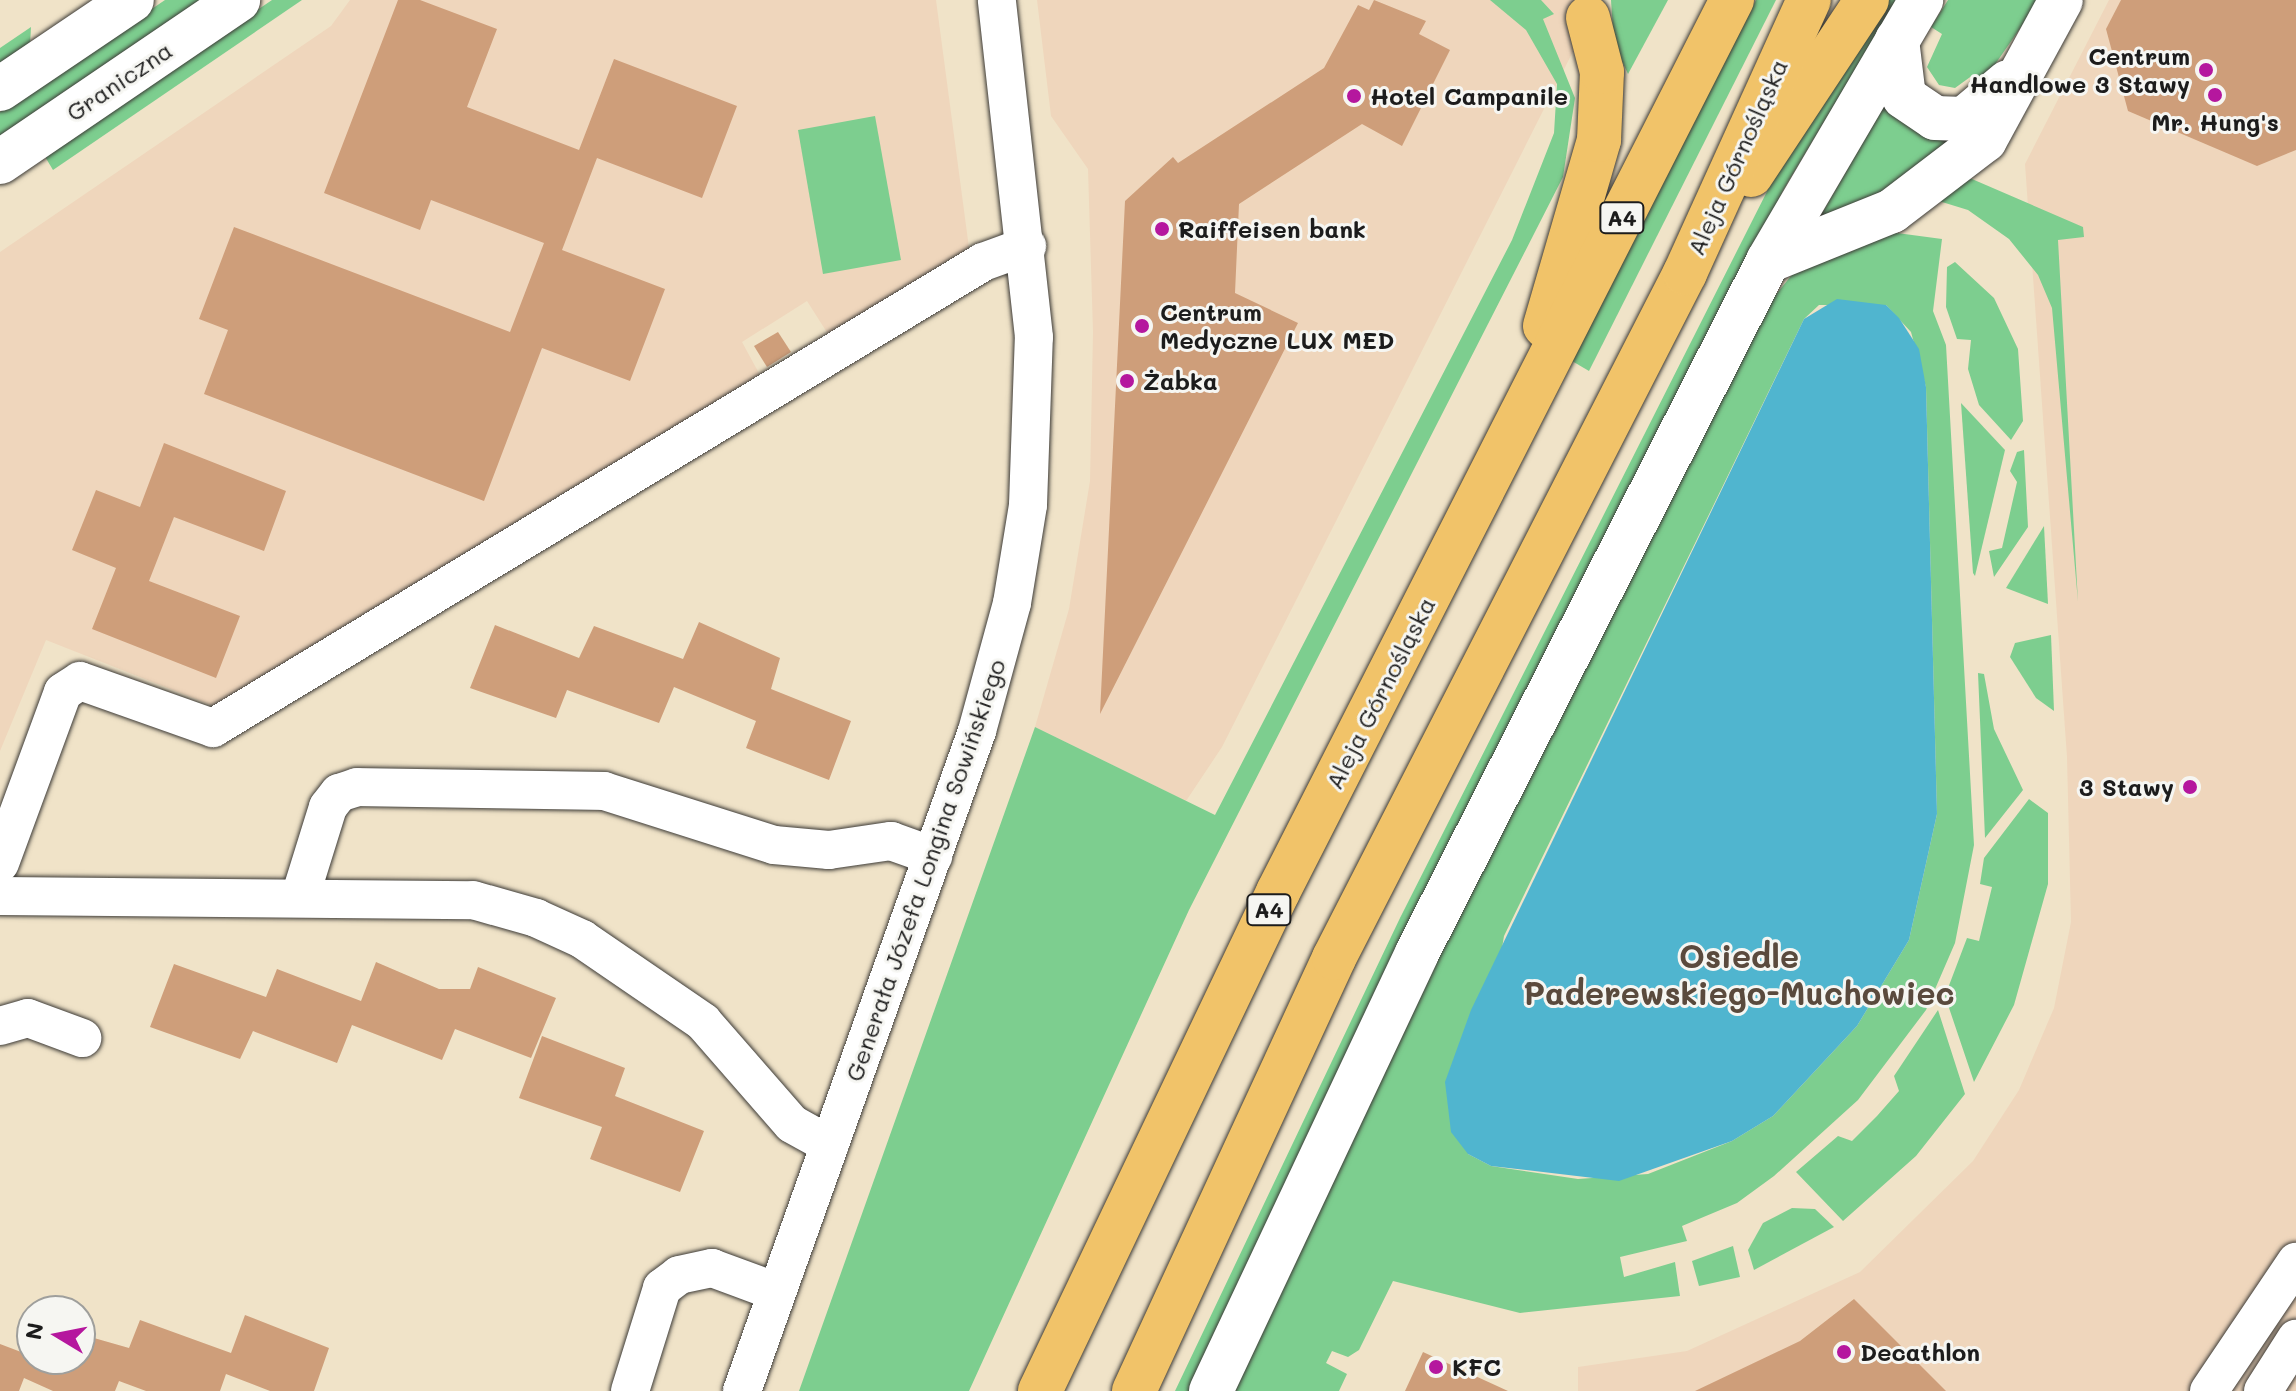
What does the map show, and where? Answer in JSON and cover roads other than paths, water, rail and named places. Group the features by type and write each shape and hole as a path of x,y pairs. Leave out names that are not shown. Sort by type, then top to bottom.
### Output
{"highway":[{"name":"Aleja Górnośląska","path":"1040,1391 1278,892 1732,0"},
{"name":"Aleja Górnośląska","path":"1134,1391 1334,958 1685,273 1809,0"},
{"path":"1685,273 1867,0"},
{"path":"1512,435 1599,140 1602,72 1584,6"}],"street":[{"name":"Graniczna","path":"0,162 238,0"},
{"name":"Generała Józefa Longina Sowińskiego","path":"742,1391 985,704 1024,535 1035,391 1027,246 997,0"},
{"path":"1211,1391 1417,953 1768,261 1921,0"},
{"path":"1768,261 1892,211 1985,140 2061,0"},
{"path":"0,89 114,5"},
{"path":"1897,40 1904,97 1949,122 1981,109 2021,70"},
{"path":"0,863 63,692 80,681 213,728 983,262 1027,246"},
{"path":"300,897 328,807 339,793 357,787 604,791 774,845 829,850 891,841 933,856"},
{"path":"0,896 473,900 582,939 703,1022 792,1124 830,1145"},
{"path":"0,1026 28,1018 82,1038"},
{"path":"2209,1391 2296,1262"},
{"path":"630,1391 662,1288 679,1275 712,1268 777,1292"},
{"path":"2263,1391 2296,1339"}],"water":[{"path":"1837,299 1886,305 1899,318 1919,349 1926,387 1937,814 1909,940 1857,1026 1773,1116 1732,1141 1619,1181 1491,1166 1468,1154 1451,1132 1445,1082 1471,1010 1804,319"}],"place":[{"name":"Centrum Handlowe 3 Stawy","path":"2206,70"},
{"name":"Mr. Hung's","path":"2215,95"},
{"name":"Hotel Campanile","path":"1354,96"},
{"name":"Raiffeisen bank","path":"1162,229"},
{"name":"Centrum Medyczne LUX MED","path":"1142,326"},
{"name":"Żabka","path":"1127,381"},
{"name":"3 Stawy","path":"2190,787"},
{"name":"Decathlon","path":"1844,1352"},
{"name":"KFC","path":"1436,1367"}],"district":[{"name":"Osiedle Paderewskiego-Muchowiec","path":"1739,974"}]}
